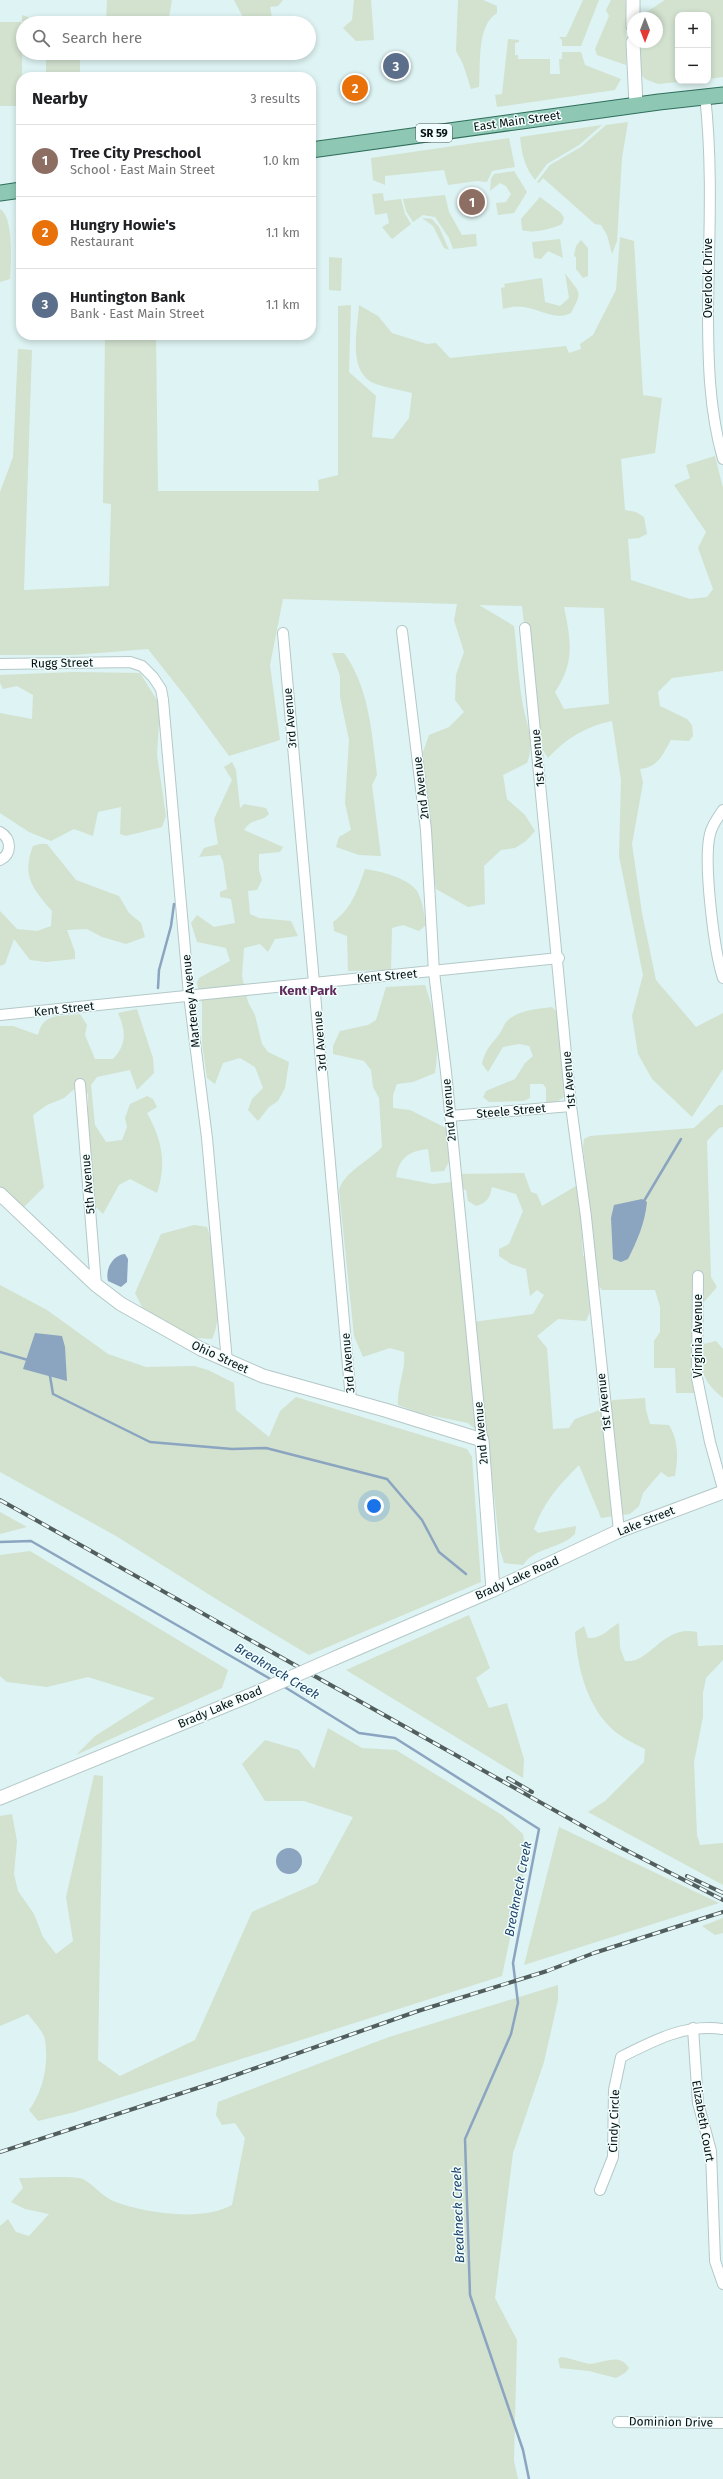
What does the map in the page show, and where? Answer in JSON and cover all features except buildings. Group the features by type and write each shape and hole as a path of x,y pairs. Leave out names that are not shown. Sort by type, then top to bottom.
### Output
{"main road":[{"name":"East Main Street","path":"316,149 636,105 723,95"},
{"path":"0,193 16,191"}],"street":[{"path":"632,0 632,12"},
{"path":"633,48 636,105"},
{"name":"Overlook Drive","path":"705,96 709,134 708,359 715,430 723,459"},
{"name":"1st Avenue","path":"526,628 544,829 559,958 571,1106 586,1217 619,1531"},
{"name":"2nd Avenue","path":"402,631 426,830 434,972 450,1116 482,1440 493,1590"},
{"name":"3rd Avenue","path":"284,633 351,1400"},
{"name":"Rugg Street","path":"0,664 124,662"},
{"name":"Marteney Avenue","path":"124,662 136,663 148,670 157,682 163,700 189,995 207,1138 227,1362"},
{"path":"723,810 712,828 708,854 713,924 723,978"},
{"path":"0,832 6,837 9,846 6,855 0,860"},
{"name":"Kent Street","path":"0,1015 314,982 434,972 559,958"},
{"name":"5th Avenue","path":"80,1084 96,1285"},
{"name":"Steele Street","path":"450,1116 571,1106"},
{"name":"Ohio Street","path":"0,1194 96,1285 121,1304 227,1362 263,1376 351,1400 482,1440"},
{"name":"Virginia Avenue","path":"698,1276 696,1378 710,1442 723,1489"},
{"name":"Lake Street","path":"570,1555 619,1531 723,1492"},
{"name":"Brady Lake Road","path":"0,1798 251,1695 570,1555"},
{"path":"693,2028 723,2029"},
{"name":"Cindy Circle","path":"600,2190 613,2157 614,2090 621,2057 664,2036 693,2028"},
{"name":"Elizabeth Court","path":"693,2028 698,2103 711,2151 714,2254 723,2284"},
{"name":"Dominion Drive","path":"618,2422 723,2423"}],"green space":[{"path":"107,0 172,0 169,16 106,16"},
{"path":"234,0 283,0 278,6 270,7 272,16 242,16"},
{"path":"354,0 371,0 374,40 356,41 343,28 352,20"},
{"path":"458,0 483,0 497,6 497,13 490,19 483,36 480,57 479,87 471,89 463,64 456,51"},
{"path":"583,0 599,0 581,46 562,46 562,40 559,37 566,37"},
{"path":"611,0 625,0 627,12 626,65 597,55 595,49 609,16 606,10"},
{"path":"665,0 723,0 723,77 711,79 711,12 675,12 675,82 658,84 645,79 639,72 640,48 663,48 663,12 647,12"},
{"path":"0,22 16,22 16,60 22,60 22,72 16,72 16,106 0,106"},
{"path":"508,39 519,40 519,42 515,43 515,55 518,55 518,59 550,59 550,74 560,74 559,59 562,59 562,52 581,52 585,65 621,79 615,90 497,107 495,95 502,94"},
{"path":"46,60 80,60 80,72 46,72"},
{"path":"628,122 622,158 617,241 612,254 607,235 601,225 595,224 543,178 539,183 537,182 550,165 581,147 606,125"},
{"path":"602,125 579,145 547,164 535,180 528,170 524,160 520,137"},
{"path":"509,138 515,167 492,171 487,182 477,181 448,185 444,170 385,176 385,185 373,180 371,158"},
{"path":"514,171 527,192 514,213 498,215 496,203 506,202 511,194 506,186 500,183 490,191 491,179 494,174"},
{"path":"383,193 384,201 401,199 405,214 411,224 392,239 382,227 389,223 387,213 375,215 372,194"},
{"path":"445,195 449,212 462,235 476,234 477,246 453,249 449,238 435,217 423,215 413,222 406,211 403,199"},
{"path":"540,197 561,213 564,218 562,224 553,228 542,230 522,230 521,219"},
{"path":"0,209 8,221 11,252 10,279 0,282"},
{"path":"422,218 432,219 439,227 449,250 444,248 433,226"},
{"path":"620,237 634,241 643,395 662,398 655,453 621,459 625,510 636,512 644,517 647,534 639,538 628,539 631,580 690,599 707,597 713,589 698,548 706,532 674,485 690,478 686,465 715,456 723,488 723,671 672,678 658,692 660,706 687,719 692,725 693,736 689,741 671,740 656,763 652,766 640,769 643,783 632,844 642,913 656,980 696,1027 723,1013 723,1069 692,1117 652,1079 638,1054 632,1016 643,975 619,856 621,780 612,721 593,726 577,734 569,739 548,758 537,741 522,606 479,605 514,626 523,708 529,731 530,747 527,763 503,775 507,799 525,815 535,831 526,841 515,848 501,850 484,866 485,904 468,907 436,889 430,851 423,752 429,735 449,727 464,712 455,700 456,675 464,652 454,620 457,604 283,599 270,665 280,740 229,756 148,649 74,655 0,655 0,492 13,457 18,349 32,350 24,590 109,586 111,504 103,503 105,340 156,340 158,491 319,491 318,480 338,475 338,306 351,305 349,372 376,396 372,437 393,439 409,418 412,393 376,384 367,378 361,370 357,360 356,349 359,305 378,316 392,333 427,344 436,343 450,358 566,346 569,353 581,349 580,344 593,335 616,290","holes":["564,607 604,608 609,704 564,709 555,692 566,671 570,651 570,641"]},
{"path":"560,239 563,258 548,251 541,259 534,258 532,242"},
{"path":"581,240 588,248 588,276 583,278 576,269 576,257 574,256 576,246"},
{"path":"329,257 342,258 341,291 329,290"},
{"path":"565,273 579,295 571,313 563,316 555,316 523,307 503,309 501,288 505,287 504,284 542,278 545,302 560,306 569,298"},
{"path":"332,653 344,653 359,681 368,711 377,775 372,785 381,856 359,855 336,847 339,837 351,830 345,803 349,740 340,697 340,676"},
{"path":"74,672 140,673 160,705 157,755 166,816 162,827 126,836 120,834 121,807 98,812 93,836 74,829 51,841 29,832 0,813 0,713 32,719 33,695 17,686 3,689 0,683 0,675"},
{"path":"232,762 236,770 240,808 244,804 266,808 269,814 266,817 250,823 244,830 283,847 280,852 259,854 259,870 262,880 257,890 248,891 250,914 259,918 291,921 298,936 275,939 268,952 260,944 244,948 242,976 248,1002 255,1015 262,1044 268,1052 289,1062 285,1088 278,1101 269,1107 258,1121 248,1110 252,1099 263,1088 255,1067 240,1058 223,1063 215,1084 207,1078 202,1044 202,1004 197,983 199,978 230,961 226,948 197,942 191,923 197,915 214,927 235,923 231,899 220,897 220,892 227,889 223,861 220,855 199,857 204,848 218,844 214,819 232,780 224,767"},
{"path":"47,844 76,880 119,896 129,913 141,923 145,937 126,944 102,937 87,929 67,930 75,952 75,959 46,962 30,960 14,939 5,964 0,966 0,911 17,929 37,931 51,926 52,911 35,889 29,875 28,866 33,846"},
{"path":"365,869 386,873 407,882 417,891 422,903 426,925 419,931 403,925 392,928 391,970 348,971 347,936 334,931 333,922 349,905 357,891"},
{"path":"425,985 429,995 436,1028 437,1051 435,1073 413,1082 397,1084 393,1095 393,1108 410,1110 446,1128 449,1162 444,1171 431,1172 428,1149 421,1150 410,1154 402,1160 397,1170 396,1177 433,1184 452,1182 465,1323 533,1314 544,1295 537,1290 530,1296 526,1269 511,1264 499,1256 499,1249 509,1244 523,1211 516,1194 492,1187 487,1200 476,1206 468,1201 466,1190 460,1188 456,1174 524,1173 531,1192 537,1194 542,1206 576,1186 580,1204 583,1256 590,1256 592,1279 588,1295 590,1312 586,1321 558,1319 537,1336 547,1348 553,1429 569,1428 575,1419 597,1411 613,1400 645,1398 646,1410 650,1424 669,1425 675,1437 677,1462 675,1476 668,1477 661,1472 643,1493 639,1506 630,1514 601,1518 579,1465 552,1495 542,1511 534,1529 538,1533 576,1526 575,1534 562,1543 534,1555 523,1565 504,1563 500,1550 488,1440 468,1423 419,1413 398,1405 404,1366 404,1352 390,1348 363,1357 354,1336 339,1190 351,1172 382,1147 379,1098 373,1087 371,1070 364,1061 333,1054 333,1046 340,1031 368,1025 376,1020 386,987"},
{"path":"552,1007 558,1013 564,1097 558,1101 546,1104 546,1088 543,1084 530,1084 530,1098 524,1101 489,1102 483,1097 486,1091 515,1079 525,1063 533,1056 529,1046 519,1044 503,1047 488,1072 482,1064 489,1047 500,1033 506,1022 511,1018 534,1009"},
{"path":"137,1009 153,1058 154,1073 137,1090 130,1070 97,1077 91,1085 95,1125 106,1142 122,1140 127,1127 125,1118 130,1104 147,1096 153,1099 157,1107 147,1113 156,1133 161,1152 162,1172 157,1193 130,1179 119,1185 103,1214 94,1205 88,1122 88,1094 80,1084 64,1098 47,1105 33,1115 44,1187 22,1209 0,1187 0,1026 13,1026 38,1035 40,1028 48,1019 59,1016 80,1014 87,1025 85,1035 95,1059 113,1059 121,1048 124,1037 123,1026 118,1013"},
{"path":"719,1105 723,1105 723,1127 719,1128 707,1141 711,1277 717,1287 697,1310 700,1393 676,1393 675,1368 654,1368 654,1341 660,1332 660,1307 655,1290 602,1290 598,1285 583,1146 584,1139 590,1136 694,1128"},
{"path":"194,1225 207,1227 216,1267 219,1299 216,1328 212,1339 185,1337 144,1311 135,1293 161,1234"},
{"path":"0,1285 47,1310 108,1354 146,1367 194,1366 208,1370 234,1383 236,1410 269,1437 280,1411 296,1397 467,1449 472,1457 481,1582 309,1655 116,1536 0,1472"},
{"path":"716,1341 723,1349 723,1398 707,1381 702,1368 701,1360 704,1344"},
{"path":"0,1512 27,1527 0,1534"},
{"path":"30,1551 228,1670 222,1688 76,1755 95,1736 155,1698 88,1677 47,1687 7,1682 0,1676 0,1555"},
{"path":"469,1615 490,1668 476,1678 489,1708 507,1703 524,1759 523,1778 346,1670"},
{"path":"619,1623 620,1648 625,1661 634,1661 642,1657 666,1639 685,1631 697,1632 698,1646 723,1645 723,1660 706,1678 703,1693 703,1717 694,1762 697,1835 700,1845 723,1843 723,1885 588,1812 605,1801 644,1762 645,1749 613,1730 594,1706 584,1682 578,1657 575,1632 584,1626 588,1638 593,1638 601,1635"},
{"path":"328,1728 362,1748 396,1750 502,1815 523,1834 527,1857 502,1976 75,2112 38,2121 29,2110 38,2095 44,2077 46,2049 44,2037 28,2014 0,2026 0,1816 12,1814 17,1841 14,1874 18,1891 34,1914 43,1937 56,1954 73,1941 66,1897 94,1775 103,1776 98,2060 120,2076 195,2040 252,1912 317,1883 353,1817 304,1801 265,1801 242,1764 265,1740 299,1750 314,1769"},
{"path":"559,1827 719,1903 524,1965"},
{"path":"723,1918 723,1933 715,1935 702,1926"},
{"path":"558,1985 558,2000 544,2062 513,2153 495,2298 517,2340 514,2461 518,2479 0,2479 0,2226 8,2219 16,2232 29,2236 49,2214 25,2209 11,2202 23,2188 19,2178 62,2177 83,2179 113,2201 157,2212 189,2214 219,2210 232,2205 245,2138 235,2123 222,2125 216,2115 218,2102 389,2037"},
{"path":"561,2357 591,2364 608,2360 620,2360 629,2368 625,2373 616,2378 589,2371 560,2368 558,2359"}],"water":[{"path":"642,1199 647,1202 646,1210 640,1232 628,1259 621,1262 613,1259 611,1218 614,1205"},
{"path":"125,1254 128,1259 127,1282 121,1287 108,1281 107,1277 110,1264 113,1260 120,1255"},
{"path":"35,1333 62,1336 65,1347 67,1381 23,1369"},
{"path":"289,1848 298,1852 302,1861 298,1870 289,1874 280,1870 276,1861 280,1852"}],"waterway":[{"path":"158,988 159,970 171,926 174,904"},
{"path":"644,1201 681,1139"},
{"name":"Breakneck Creek","path":"0,1352 28,1360"},
{"name":"Breakneck Creek","path":"50,1376 53,1394 150,1442 232,1449 266,1448 387,1479 422,1520 439,1552 466,1574"},
{"name":"Breakneck Creek","path":"0,1542 31,1541 274,1681"},
{"name":"Breakneck Creek","path":"283,1686 359,1733 395,1738 539,1829 513,1963 518,2003 511,2034 465,2139 470,2295 523,2450 529,2479"}],"railway":[{"path":"0,1500 620,1847 723,1900"},
{"path":"508,1778 532,1792"},
{"path":"687,1876 723,1893"},
{"path":"0,2152 216,2082 418,2011 547,1971 594,1953 723,1912"}],"place":[{"name":"Huntington Bank","path":"396,66"},
{"name":"Hungry Howie's","path":"355,88"},
{"name":"Tree City Preschool","path":"472,202"}],"district":[{"name":"Kent Park","path":"308,990"}]}
